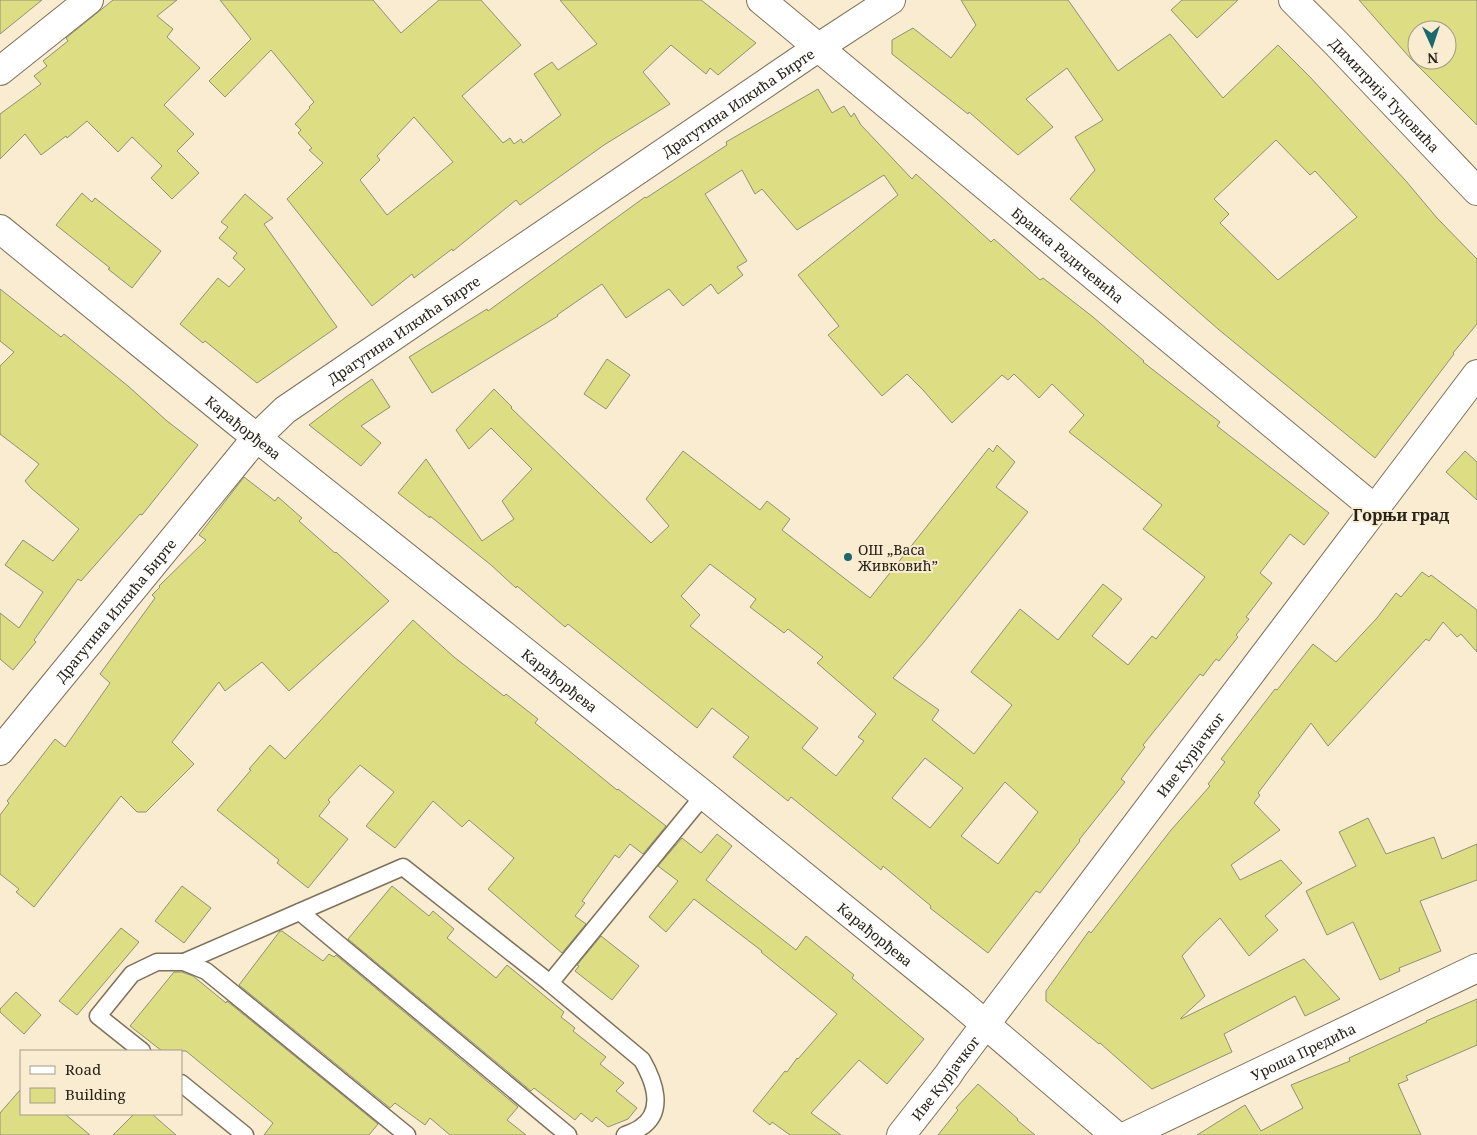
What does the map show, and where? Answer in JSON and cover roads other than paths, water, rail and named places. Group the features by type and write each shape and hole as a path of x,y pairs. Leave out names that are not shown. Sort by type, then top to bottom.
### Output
{"street":[{"path":"0,71 89,0"},
{"name":"Бранка Радичевића","path":"761,0 1375,509"},
{"name":"Драгутина Илкића Бирте","path":"0,751 257,437 285,410 891,0"},
{"name":"Димитрија Туцовића","path":"1293,0 1477,191"},
{"name":"Карађорђева","path":"0,229 986,1024 1115,1135"},
{"name":"Иве Курјачког","path":"901,1135 1169,784 1477,374"},
{"name":"Уроша Предића","path":"1128,1135 1477,968"}],"lane":[{"path":"550,983 704,795"},
{"path":"184,962 403,867 550,983 642,1060 651,1076 656,1095 654,1114 641,1128 625,1135"},
{"path":"300,912 568,1135"},
{"path":"141,1050 98,1016 112,996 132,974 157,962 184,962 206,971 407,1135"},
{"path":"182,1084 245,1135"}],"place":[{"name":"ОШ „Васа Живковић”","path":"848,557"}],"district":[{"name":"Горњи град","path":"1401,515"}]}
